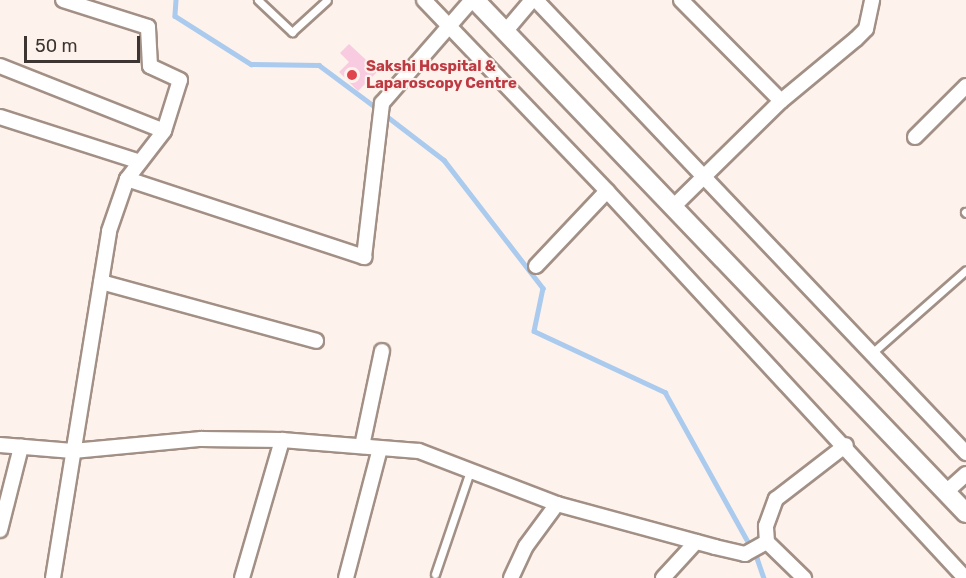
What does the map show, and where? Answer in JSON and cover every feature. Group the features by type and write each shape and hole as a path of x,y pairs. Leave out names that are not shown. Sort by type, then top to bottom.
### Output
{"main road":[{"path":"474,0 966,513"}],"street":[{"path":"53,578 109,231 127,179 164,131 180,80 150,66 148,27 65,0"},
{"path":"424,0 607,190 846,445 965,578"},
{"path":"127,179 364,257 382,103 448,25 474,0"},
{"path":"505,32 534,0 704,175 966,453"},
{"path":"681,0 781,101"},
{"path":"673,207 781,101 866,29 872,0"},
{"path":"0,66 164,131"},
{"path":"915,137 966,86"},
{"path":"0,117 140,162"},
{"path":"536,266 607,190"},
{"path":"101,282 316,341"},
{"path":"362,446 382,351"},
{"path":"0,445 73,451 201,439 282,440 419,452 557,504 696,542 745,554 763,543"},
{"path":"242,578 282,440"},
{"path":"763,543 765,526 776,499 846,445"},
{"path":"0,530 21,447"},
{"path":"346,578 380,448"},
{"path":"946,492 966,474"},
{"path":"511,578 526,546 557,504"},
{"path":"663,578 696,542"},
{"path":"763,543 804,578"}],"lane":[{"path":"258,0 292,32 327,0"},
{"path":"872,353 966,270"},
{"path":"435,574 470,471"}],"building":[{"path":"349,44 378,71 358,91 339,72 349,62 340,53"}],"waterway":[{"path":"176,0 175,16 251,64 319,65 378,109"},
{"path":"384,114 444,160 543,288 534,331 665,392 757,558 764,578"}],"place":[{"name":"Sakshi Hospital & Laparoscopy Centre","path":"352,75"}]}
